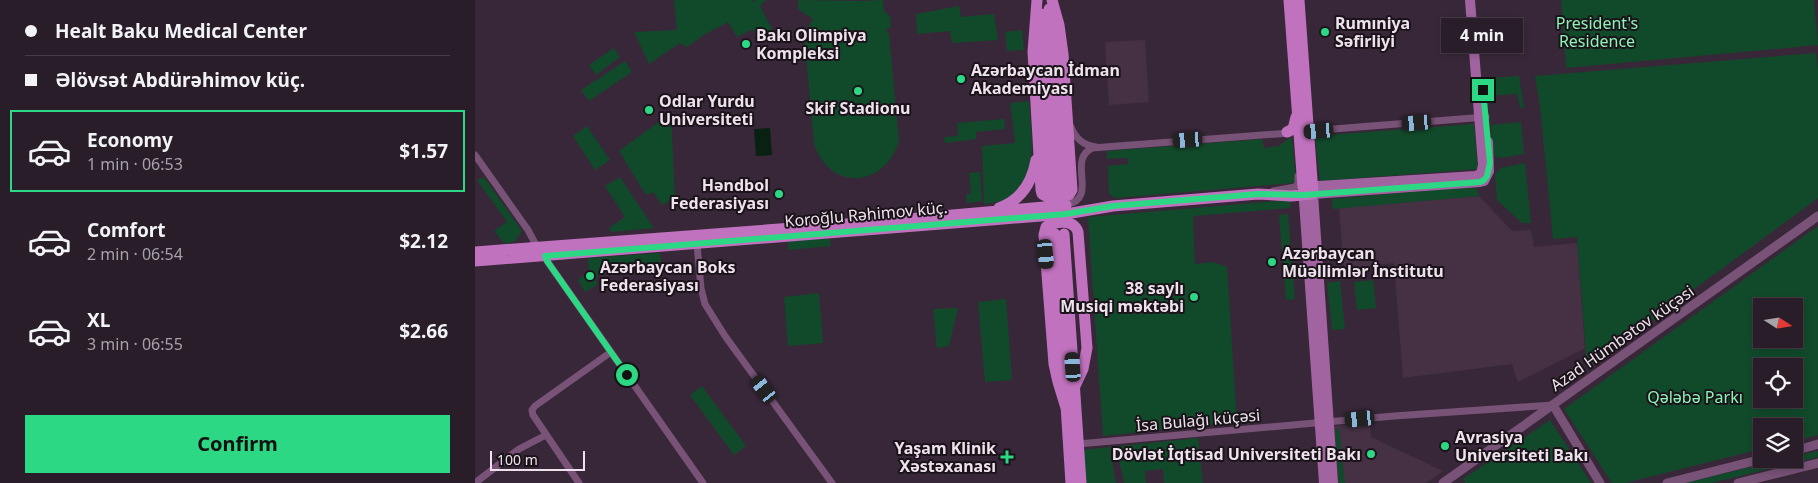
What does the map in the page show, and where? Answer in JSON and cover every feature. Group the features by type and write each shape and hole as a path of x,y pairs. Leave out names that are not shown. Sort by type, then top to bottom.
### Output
{"main road":[{"path":"1038,0 1033,52 1042,194 1048,197 1069,195 1072,190 1063,54 1059,25 1050,0"},
{"path":"1038,0 1057,190 1050,0"},
{"path":"1289,0 1297,108 1308,191 1324,422 1324,483"},
{"path":"1299,0 1308,131 1308,191"},
{"path":"1308,191 1484,175 1490,163 1482,118 1470,0"},
{"path":"1476,0 1482,118"},
{"path":"1287,132 1293,129 1295,125 1297,108"},
{"path":"983,212 1010,204 1024,190 1034,168 1038,139"},
{"name":"Koroğlu Rəhimov küç.","path":"475,252 543,255 697,244 1009,219 1066,214 1099,208 1308,191"},
{"name":"Koroğlu Rəhimov küç.","path":"475,261 1066,205"},
{"path":"1075,386 1083,369 1087,348 1078,232 1079,221 1083,214 1099,208"},
{"path":"1009,219 1032,222 1054,234"},
{"path":"1078,232 1077,227 1073,224 1052,224 1046,227 1054,234 1075,386 1081,483"},
{"path":"1054,234 1054,364 1067,408 1071,483"},
{"path":"1324,422 1333,483"}],"street":[{"path":"1067,117 1076,137 1083,143 1097,148"},
{"path":"1308,131 1482,118"},
{"path":"1066,205 1075,202 1081,195 1083,156 1089,150 1287,132 1293,134 1298,184 1293,188 1258,194"},
{"path":"475,155 703,483"},
{"name":"Azad Hümbətov küçəsi","path":"1443,483 1818,216"},
{"path":"697,244 701,288 705,304 725,336 832,483"},
{"path":"579,483 533,415 532,410 611,352"},
{"path":"1553,405 1600,483"},
{"name":"İsa Bulağı küçəsi","path":"1078,444 1324,422 1553,405"},
{"path":"475,483 519,450 546,435"},
{"path":"1803,448 1818,444"},
{"path":"1667,483 1753,461"},
{"path":"1738,483 1818,463"}],"shaded area":[{"path":"1145,40 1149,102 1109,105 1105,42"},
{"path":"770,128 772,155 756,156 754,129"},
{"path":"1479,196 1512,231 1531,230 1534,247 1577,243 1585,348 1518,382 1512,364 1403,378 1394,263 1344,269 1339,208"},
{"name":"Dövlət İqtisad Universiteti Bakı","path":"1370,423 1371,437 1443,471 1426,483 1338,483 1333,426"}],"green space":[{"path":"674,0 751,0 752,2 755,0 766,0 760,6 775,35 760,43 753,29 737,37 728,22 687,47 680,43 649,64 634,32 677,30"},
{"path":"798,0 883,0 884,11 890,16 891,28 886,29 889,34 899,141 892,157 882,168 870,175 857,178 844,176 832,170 822,159 814,144 804,34 813,19 798,9"},
{"name":"President's Residence","path":"1561,0 1814,0 1818,45 1566,68"},
{"path":"959,6 961,17 994,14 998,40 952,43 950,31 917,34 916,14"},
{"path":"1022,30 1024,50 1007,51 1005,32"},
{"path":"614,48 620,57 596,75 589,65"},
{"path":"1816,53 1818,71 1818,198 1587,368 1577,237 1553,239 1540,106 1535,76"},
{"path":"625,61 632,72 589,101 581,90"},
{"path":"1519,76 1524,108 1520,108 1517,94 1488,96 1486,78"},
{"path":"1029,101 1032,142 1029,171 1024,184 1016,193 1004,200 984,204 982,146 1015,143 1010,103"},
{"path":"671,113 675,197 662,205 653,192 646,195 619,151"},
{"path":"1004,119 1005,129 976,132 976,139 945,143 944,137 958,136 957,123"},
{"path":"1521,122 1524,154 1501,158 1493,155 1491,125"},
{"path":"1474,124 1478,169 1320,181 1315,136"},
{"path":"587,126 610,160 595,170 573,136"},
{"path":"1291,137 1296,180 1293,183 1115,198 1109,194 1108,166 1128,164 1128,158 1107,159 1107,151 1262,139 1264,148 1279,146"},
{"path":"1525,163 1531,223 1522,223 1497,200 1495,174 1501,168"},
{"path":"980,172 982,201 967,203 966,194 971,194 969,173"},
{"path":"484,177 522,231 515,241 505,244 494,231 507,222 477,180"},
{"path":"620,177 654,228 611,232 609,228 625,217 605,186"},
{"path":"1469,187 1477,189 1479,196 1333,209 1332,199"},
{"path":"1290,200 1290,208 1193,216 1195,264 1213,262 1227,267 1237,422 1103,436 1088,217"},
{"path":"1288,214 1295,299 1286,300 1279,215"},
{"name":"Qələbə Parkı","path":"1818,226 1818,435 1803,439 1803,418 1753,418 1753,451 1625,483 1612,483 1564,409"},
{"path":"830,238 831,246 788,250 788,241"},
{"name":"Azərbaycan Boks Federasiyası","path":"660,253 662,268 600,272 595,279 598,284 585,292 578,280 589,271 588,258"},
{"path":"1373,280 1376,308 1357,310 1354,282"},
{"path":"1340,281 1345,329 1332,330 1327,283"},
{"path":"819,293 823,343 788,346 784,297"},
{"path":"1006,299 1012,380 985,382 978,302"},
{"path":"958,308 949,346 937,348 933,309"},
{"path":"702,386 746,446 734,455 690,395"},
{"path":"1550,420 1591,483 1465,483 1463,479"},
{"path":"1335,429 1339,429 1345,483 1339,483"},
{"path":"1198,438 1203,483 1164,483 1163,469 1145,471 1146,483 1124,483 1117,450 1110,451 1116,483 1085,483 1082,450"},
{"path":"1818,451 1818,457 1803,461 1803,454"},
{"path":"1753,467 1773,468 1711,483 1685,483"}],"place":[{"name":"Rumıniya Səfirliyi","path":"1325,32"},
{"name":"Bakı Olimpiya Kompleksi","path":"746,44"},
{"name":"Azərbaycan İdman Akademiyası","path":"961,79"},
{"name":"Skif Stadionu","path":"858,91"},
{"name":"Odlar Yurdu Universiteti","path":"649,110"},
{"name":"Həndbol Federasiyası","path":"779,194"},
{"name":"Azərbaycan Müəllimlər İnstitutu","path":"1272,262"},
{"name":"Azərbaycan Boks Federasiyası","path":"590,276"},
{"name":"38 saylı Musiqi məktəbi","path":"1194,297"},
{"name":"Avrasiya Universiteti Bakı","path":"1445,446"},
{"name":"Dövlət İqtisad Universiteti Bakı","path":"1371,454"},
{"name":"Yaşam Klinik Xəstəxanası","path":"1007,457"}],"route":[{"path":"627,375 545,256 1066,214 1113,206 1258,194 1291,196 1480,182 1487,176 1490,163 1483,90"}]}
